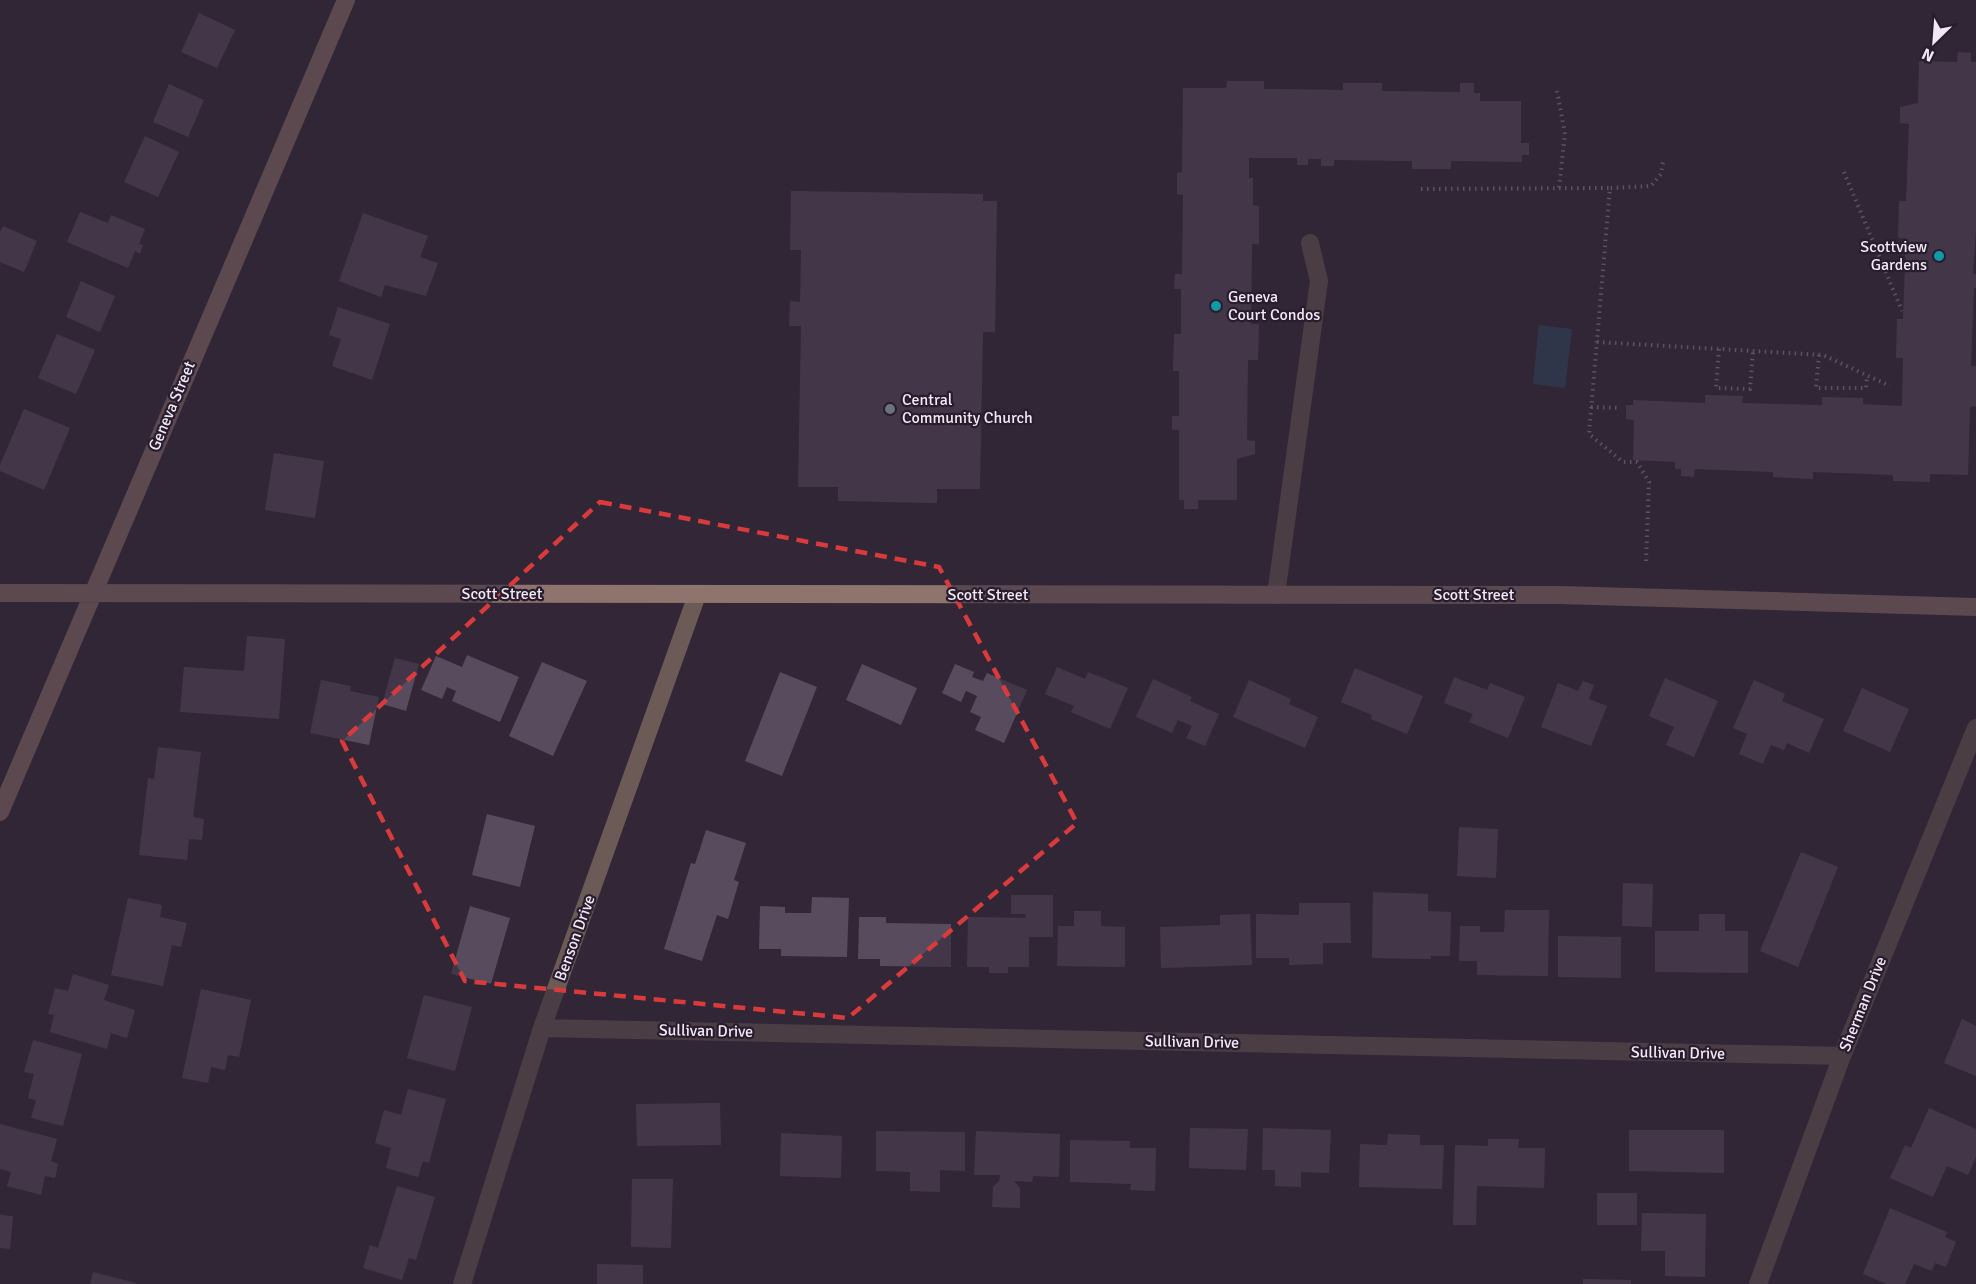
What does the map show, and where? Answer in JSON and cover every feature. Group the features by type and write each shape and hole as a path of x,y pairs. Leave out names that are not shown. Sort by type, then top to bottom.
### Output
{"main road":[{"name":"Geneva Street","path":"0,812 346,0"},
{"name":"Scott Street","path":"0,593 1560,595 1976,608"}],"street":[{"path":"1276,595 1319,281 1310,243"},
{"name":"Benson Drive","path":"462,1284 542,1028 697,595"},
{"name":"Sherman Drive","path":"1758,1284 1842,1056 1976,728"},
{"name":"Sullivan Drive","path":"542,1028 1842,1056"}],"path":[{"path":"1557,91 1565,134 1559,188"},
{"path":"1421,189 1651,186 1661,174 1663,162"},
{"path":"1844,172 1902,311"},
{"path":"1610,188 1588,434 1623,462 1637,462 1649,482 1646,561"},
{"path":"1597,342 1819,355 1890,386"},
{"path":"1719,349 1716,388 1750,389 1753,351"},
{"path":"1819,355 1816,388 1866,388 1867,376"},
{"path":"1591,407 1620,408"}],"highlighted area":[{"path":"600,502 939,567 1077,823 848,1018 465,981 342,741"}],"water":[{"path":"1539,325 1572,329 1565,388 1533,384"}],"building":[{"path":"199,13 235,30 217,68 181,52"},
{"name":"Scottview Gardens","path":"1958,52 1971,53 1971,62 1976,62 1976,231 1973,274 1976,274 1976,288 1974,288 1971,366 1976,366 1976,406 1970,407 1968,475 1930,474 1930,482 1893,481 1893,475 1813,472 1813,479 1773,477 1773,472 1695,469 1694,477 1681,476 1681,469 1675,469 1675,462 1633,460 1634,420 1626,419 1626,405 1633,405 1633,400 1705,403 1705,395 1743,396 1742,403 1822,405 1822,397 1863,398 1863,404 1902,406 1903,358 1896,358 1897,319 1903,319 1906,239 1898,238 1899,201 1906,201 1909,124 1900,123 1900,107 1918,103 1919,61 1957,62"},
{"name":"Geneva Court Condos","path":"1227,81 1264,81 1264,89 1343,90 1343,83 1382,83 1382,91 1460,92 1460,83 1474,83 1474,93 1480,93 1480,101 1521,101 1521,143 1529,143 1529,155 1522,155 1522,162 1451,161 1451,169 1412,169 1412,161 1334,160 1334,166 1321,166 1321,159 1308,159 1308,165 1297,165 1297,158 1249,158 1249,178 1253,178 1253,205 1259,206 1259,244 1252,244 1251,324 1259,324 1258,360 1248,360 1247,440 1255,441 1255,454 1237,459 1237,500 1198,500 1198,509 1184,509 1184,500 1179,500 1179,430 1172,430 1172,416 1179,416 1179,371 1173,371 1174,334 1181,334 1181,289 1174,289 1175,274 1182,274 1183,195 1177,194 1177,173 1182,172 1183,88 1226,88"},
{"path":"169,84 204,100 188,137 153,122"},
{"path":"145,136 179,152 158,197 124,182"},
{"name":"Central Community Church","path":"791,191 983,194 983,201 997,201 995,332 983,332 980,489 937,489 937,503 838,501 838,487 798,487 801,326 789,326 790,301 800,302 801,250 790,250"},
{"path":"80,212 108,223 111,215 145,229 139,244 143,245 140,254 135,251 128,268 67,242"},
{"path":"363,213 428,236 420,257 438,263 426,296 385,285 381,297 339,281"},
{"path":"3,226 37,241 24,272 0,262 0,232"},
{"path":"81,281 115,296 100,332 66,317"},
{"path":"338,307 390,324 372,380 332,366 341,339 329,335"},
{"path":"57,334 95,350 76,394 38,378"},
{"path":"24,409 70,428 44,490 0,471 0,465"},
{"path":"274,453 324,461 315,518 265,510"},
{"path":"247,636 285,639 279,719 180,712 184,667 244,671"},
{"path":"467,655 519,677 500,722 452,701 456,691 447,687 442,699 421,690 436,656 462,667"},
{"path":"395,658 419,664 406,711 382,704"},
{"path":"542,662 587,681 553,756 509,736"},
{"path":"862,664 917,688 901,725 846,700"},
{"path":"955,664 974,672 972,677 983,681 987,673 1027,690 1004,743 975,730 981,717 970,712 977,696 966,691 961,702 942,693"},
{"path":"1057,667 1085,679 1088,672 1128,688 1110,729 1071,712 1074,706 1045,694"},
{"path":"1355,668 1423,696 1407,734 1371,719 1372,715 1341,702"},
{"path":"780,672 817,687 782,776 745,761"},
{"path":"1454,677 1487,690 1490,683 1525,697 1508,738 1469,722 1473,714 1444,703"},
{"path":"1665,678 1718,701 1694,757 1666,745 1674,727 1649,716"},
{"path":"1153,679 1192,697 1190,701 1219,714 1205,746 1186,738 1192,726 1178,720 1172,733 1136,717"},
{"path":"321,680 351,686 350,691 379,697 369,745 310,733"},
{"path":"1249,680 1291,699 1289,704 1318,717 1305,748 1233,717"},
{"path":"1754,680 1785,694 1782,701 1824,719 1809,753 1787,743 1784,750 1771,745 1763,764 1739,754 1747,734 1733,728"},
{"path":"1583,681 1594,685 1589,699 1607,706 1591,746 1541,727 1558,683 1578,691"},
{"path":"1862,688 1909,709 1890,752 1843,731"},
{"path":"158,747 201,752 193,817 204,819 202,840 189,839 187,860 139,855 148,778 154,779"},
{"path":"487,814 535,826 520,887 472,875"},
{"path":"1459,827 1498,829 1496,878 1457,876"},
{"path":"706,830 746,843 734,880 739,882 728,919 717,915 702,961 664,949 691,863 695,864"},
{"path":"1801,852 1838,867 1798,967 1760,951"},
{"path":"1623,883 1653,884 1652,927 1622,926"},
{"path":"1373,892 1428,894 1428,911 1451,912 1450,956 1431,956 1431,959 1372,958"},
{"path":"1011,895 1053,895 1053,937 1029,937 1029,967 1008,967 1008,973 989,973 989,967 967,967 968,917 1026,918 1025,914 1011,914"},
{"path":"812,897 849,898 847,957 781,956 781,949 759,949 760,906 785,907 785,913 811,913"},
{"path":"128,898 162,905 160,917 187,923 181,947 172,945 163,986 111,975"},
{"path":"1299,903 1350,903 1351,943 1323,943 1323,964 1289,965 1289,958 1256,958 1256,914 1299,915"},
{"path":"470,906 510,918 491,984 451,974"},
{"path":"1505,910 1549,910 1548,976 1477,975 1477,961 1459,961 1460,926 1480,926 1480,932 1504,932"},
{"path":"1074,911 1101,911 1101,926 1125,927 1125,967 1057,966 1058,926 1074,926"},
{"path":"1250,914 1252,965 1161,968 1160,927 1220,925 1220,915"},
{"path":"1699,914 1725,914 1725,931 1748,931 1748,973 1655,972 1655,931 1699,931"},
{"path":"859,917 886,917 886,923 951,924 951,967 880,966 880,959 858,959"},
{"path":"1558,936 1621,937 1621,978 1558,977"},
{"path":"73,974 109,985 104,1000 135,1010 127,1038 111,1033 107,1049 50,1032 54,1015 48,1014 55,988 68,991"},
{"path":"201,989 251,1000 239,1057 228,1055 225,1070 211,1067 208,1083 182,1078"},
{"path":"424,995 472,1007 455,1071 407,1058"},
{"path":"1962,1019 1976,1026 1976,1076 1944,1063"},
{"path":"33,1040 82,1054 63,1126 31,1118 36,1100 28,1098 34,1074 24,1072"},
{"path":"408,1089 446,1099 429,1163 423,1161 418,1177 386,1168 391,1148 375,1143 384,1110 401,1115"},
{"path":"720,1103 721,1145 637,1146 636,1104"},
{"path":"1929,1108 1976,1129 1976,1157 1968,1175 1947,1166 1933,1197 1890,1178 1905,1145 1911,1148"},
{"path":"0,1124 57,1139 51,1161 58,1164 55,1178 45,1176 41,1195 7,1186 11,1172 0,1169"},
{"path":"1190,1128 1248,1129 1246,1170 1189,1168"},
{"path":"1263,1128 1331,1130 1329,1173 1301,1172 1301,1187 1275,1186 1275,1170 1262,1170"},
{"path":"1629,1130 1724,1130 1724,1173 1629,1171"},
{"path":"876,1131 965,1132 965,1171 940,1170 940,1192 910,1191 910,1172 876,1171"},
{"path":"976,1131 1060,1134 1059,1177 1033,1176 1032,1182 1014,1181 1020,1188 1020,1208 992,1207 993,1187 999,1181 1000,1175 974,1175"},
{"path":"781,1133 842,1136 841,1178 780,1176"},
{"path":"1388,1134 1420,1135 1420,1145 1444,1145 1442,1189 1359,1187 1360,1144 1387,1145"},
{"path":"1488,1139 1519,1139 1518,1148 1545,1148 1544,1188 1477,1186 1476,1225 1453,1225 1455,1145 1488,1146"},
{"path":"1070,1140 1130,1141 1130,1148 1156,1148 1155,1191 1130,1190 1131,1184 1070,1182"},
{"path":"632,1179 673,1179 671,1248 631,1247"},
{"path":"397,1186 435,1197 416,1260 409,1258 402,1280 363,1268 370,1245 378,1248"},
{"path":"1597,1193 1637,1193 1637,1225 1597,1225"},
{"path":"1890,1208 1947,1232 1945,1237 1956,1242 1946,1267 1935,1263 1932,1271 1914,1264 1905,1284 1887,1284 1863,1274"},
{"path":"1642,1213 1706,1214 1705,1277 1665,1276 1665,1251 1641,1251"},
{"path":"0,1215 13,1216 10,1249 0,1248"},
{"path":"597,1264 643,1265 643,1284 597,1284"},
{"path":"93,1272 136,1283 136,1284 90,1284"},
{"path":"1583,1279 1631,1280 1631,1284 1583,1284"}],"place":[{"name":"Scottview Gardens","path":"1939,256"},
{"name":"Geneva Court Condos","path":"1216,306"},
{"name":"Central Community Church","path":"890,409"}]}
